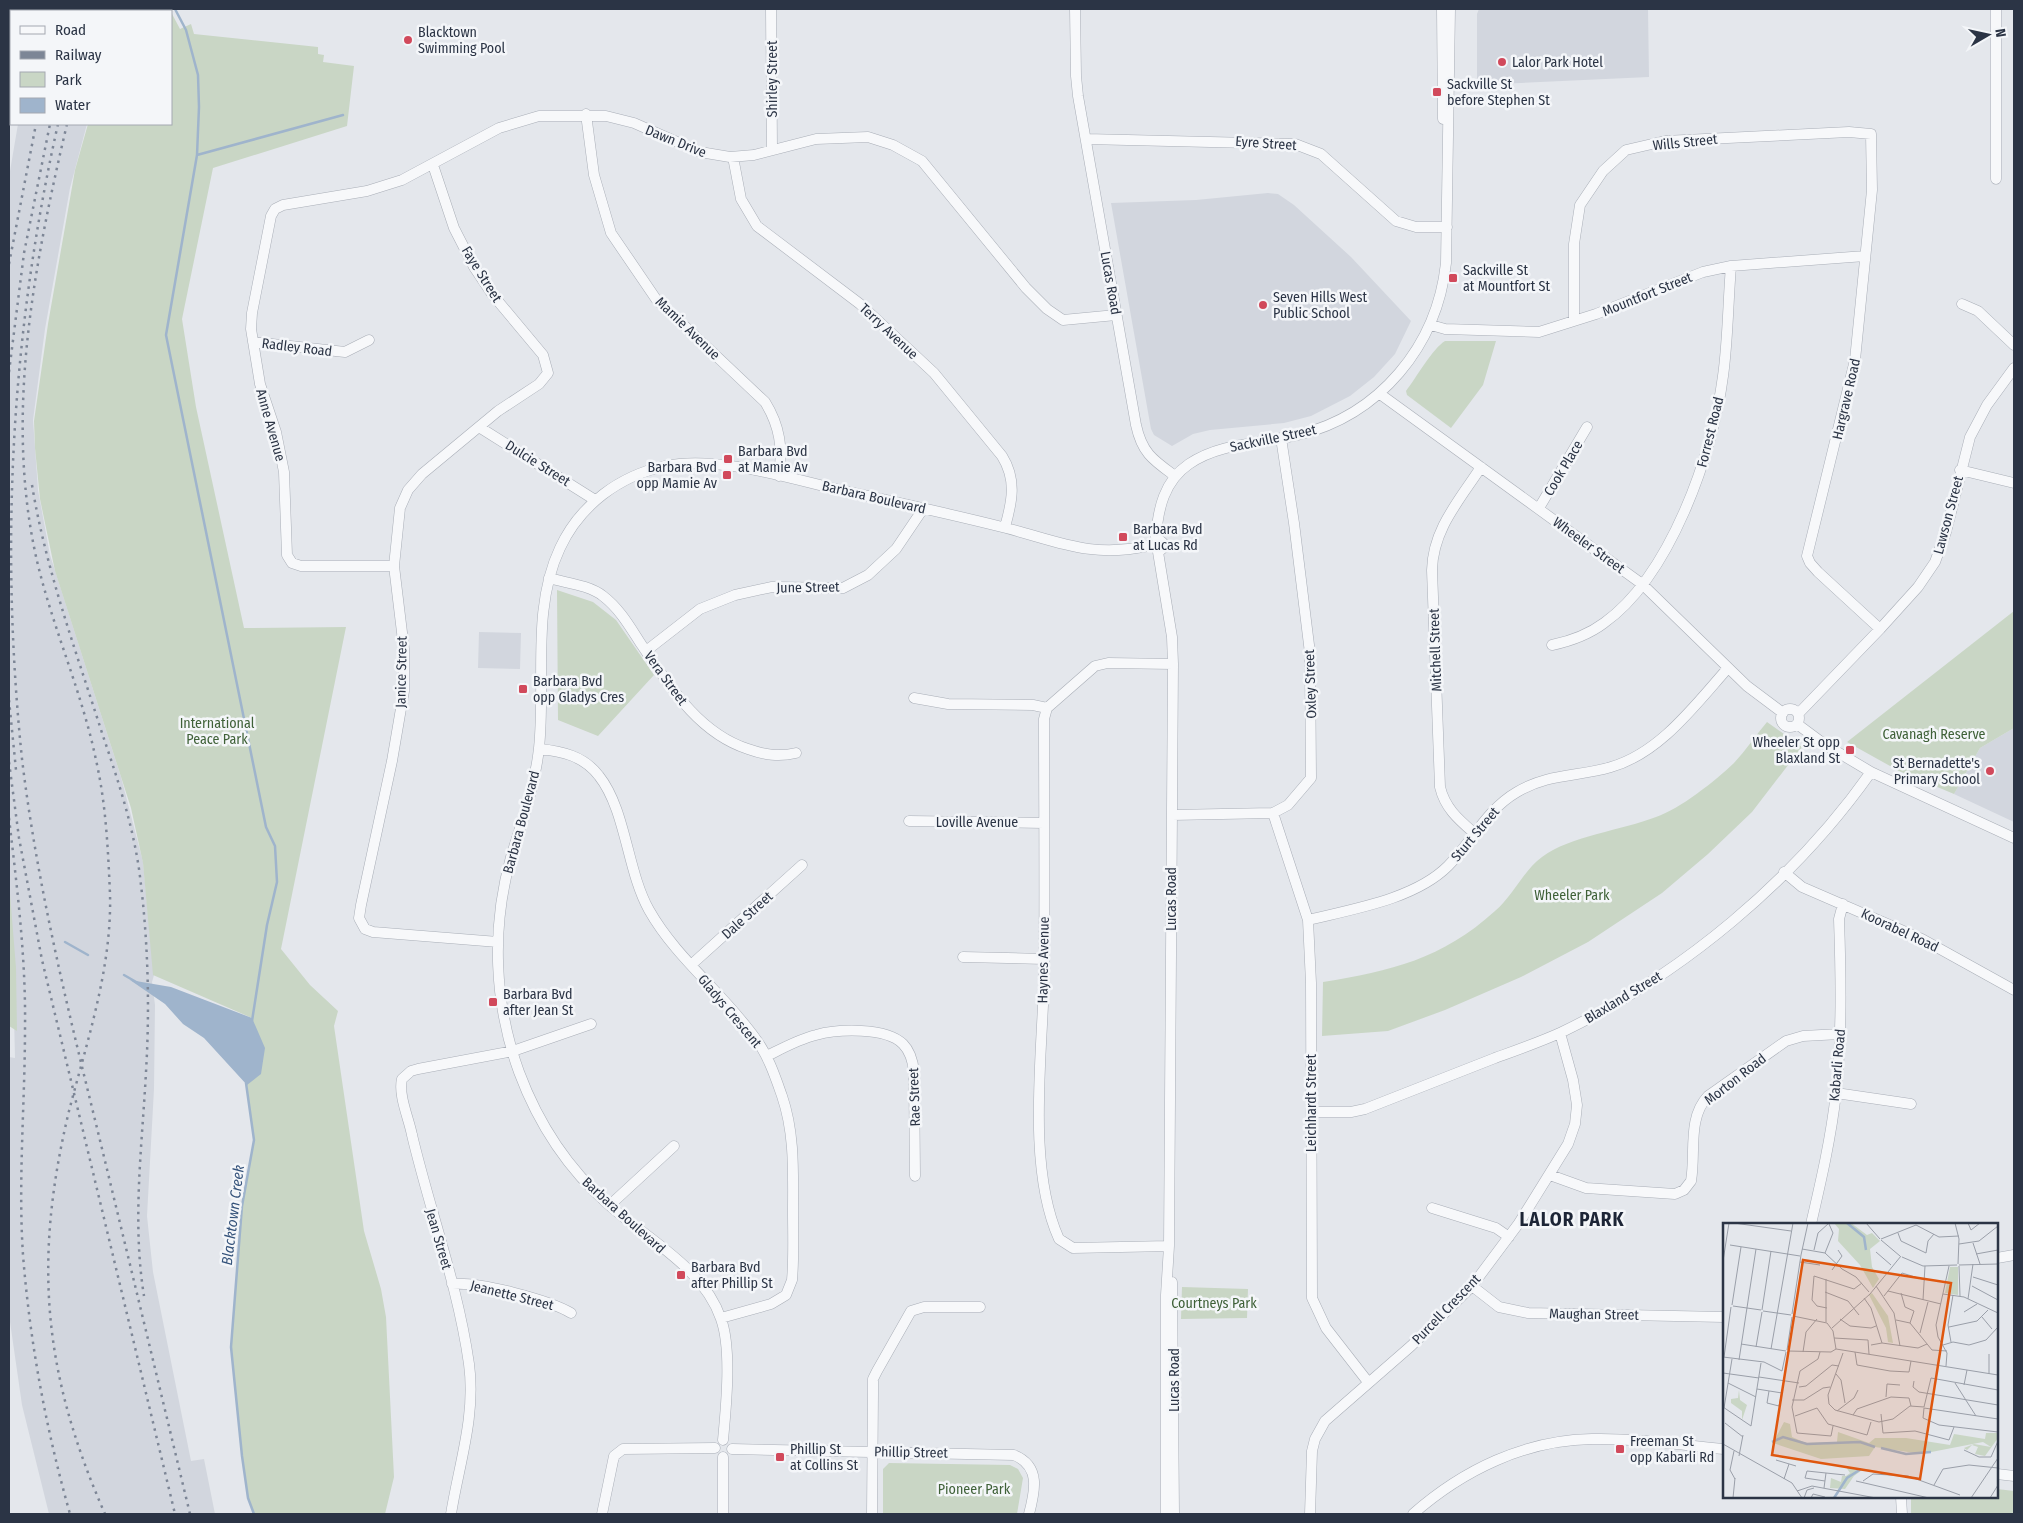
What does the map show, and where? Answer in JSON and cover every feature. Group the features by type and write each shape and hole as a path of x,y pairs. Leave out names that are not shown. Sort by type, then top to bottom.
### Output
{"street":[{"name":"Shirley Street","path":"771,9 772,150"},
{"name":"Lucas Road","path":"1075,9 1076,76 1139,439 1146,453 1176,476"},
{"name":"Sackville Street","path":"1442,9 1444,178 1447,185"},
{"name":"Sackville Street","path":"1176,476 1189,464 1220,450 1312,431 1339,420 1380,394 1410,362 1431,325 1444,280 1447,185 1449,178 1450,9"},
{"path":"1996,9 1996,179"},
{"name":"Dawn Drive","path":"271,216 274,209 284,205 367,191 402,180 433,165 482,136 518,120 540,116 586,114 626,121 700,152 733,157 772,150 816,138 868,137 893,144 922,161 1026,288 1047,309 1063,320 1116,315"},
{"name":"Mamie Avenue","path":"586,114 594,175 611,233 656,299 766,402 776,421 781,440 780,476"},
{"name":"Wills Street","path":"1574,319 1574,244 1580,205 1603,171 1626,150 1665,141 1849,132 1871,134"},
{"name":"Hargrave Road","path":"1871,134 1872,190 1855,360 1807,556 1818,572 1880,629"},
{"name":"Eyre Street","path":"1086,139 1295,144 1321,154 1396,221 1416,227 1447,227"},
{"name":"Terry Avenue","path":"733,157 741,199 757,226 860,304 934,373 1002,456 1010,471 1013,487 1005,528"},
{"name":"Faye Street","path":"433,165 454,228 474,267 492,294 543,355 548,373"},
{"name":"Anne Avenue","path":"271,216 252,313 253,342 260,384 276,432 284,472 286,548 289,559 296,565 301,566 394,566"},
{"name":"Mountfort Street","path":"1431,325 1445,329 1539,332 1574,319 1596,314 1703,272 1731,266 1865,256"},
{"name":"Forrest Road","path":"1552,645 1578,638 1600,626 1617,613 1642,584 1681,518 1705,459 1723,376 1731,266"},
{"path":"1962,304 1978,311 2014,345"},
{"name":"Radley Road","path":"253,342 345,352 369,340"},
{"name":"Lawson Street","path":"1798,719 1918,587 1935,562 1946,532 1960,470 1970,437 1987,405 2014,368"},
{"name":"Janice Street","path":"498,942 373,932 364,929 359,918 369,859 400,722 404,691 404,649 394,566 399,515 408,490 422,474 447,451 498,412 539,384 548,373"},
{"name":"Wheeler Street","path":"1380,394 1642,584 1728,668 1766,702 1783,713"},
{"name":"Dulcie Street","path":"479,427 595,500"},
{"name":"Cook Place","path":"1539,508 1587,427"},
{"name":"Oxley Street","path":"1273,813 1288,805 1311,778 1310,652 1281,438"},
{"name":"Barbara Boulevard","path":"723,1440 726,1349 721,1318 708,1293 695,1277 610,1206 574,1168 548,1132 529,1096 513,1051 502,1004 498,942 504,890 534,778 539,749 544,603 549,578 557,554 567,534 595,500 633,476 681,463 710,463 780,476 1091,550 1112,552 1148,546"},
{"name":"Mitchell Street","path":"1474,833 1450,811 1445,803 1440,787 1432,553 1441,528 1481,467"},
{"path":"1960,470 2014,483"},
{"path":"1156,537 1162,500 1176,476"},
{"name":"June Street","path":"646,652 700,609 735,595 772,587 843,588 868,575 896,549 923,509"},
{"path":"1156,537 1164,543 1162,549 1158,552 1151,551 1148,546 1150,539 1156,537"},
{"name":"Lucas Road","path":"1158,552 1172,637 1173,664 1169,1246 1166,1295 1166,1514"},
{"name":"Vera Street","path":"549,578 602,595 621,614 675,693 708,728 729,742 768,755 796,753"},
{"path":"914,698 948,704 1033,705 1046,708 1095,666 1108,663 1173,664"},
{"name":"Sturt Street","path":"1308,920 1392,898 1419,886 1449,864 1500,804 1532,783 1557,776 1616,766 1648,750 1695,704 1728,668"},
{"name":"Haynes Avenue","path":"1046,708 1044,719 1044,959 1040,1166 1057,1234 1063,1243 1073,1248 1169,1246"},
{"path":"1798,719 1789,727 1784,725 1781,719 1783,713 1791,709 1798,719 1824,744 1871,772 2014,838"},
{"name":"Gladys Crescent","path":"539,749 561,751 575,756 598,774 614,805 648,909 691,965 724,1000 755,1038 767,1056 782,1097 791,1131 793,1162 792,1280 786,1295 772,1304 721,1318"},
{"name":"Blaxland Street","path":"1311,1112 1351,1112 1365,1109 1560,1033 1626,997 1663,973 1739,914 1784,872 1839,814 1871,772"},
{"path":"1172,815 1273,813"},
{"name":"Leichhardt Street","path":"1273,813 1308,920 1312,1298 1326,1328 1368,1382"},
{"name":"Loville Avenue","path":"909,821 1044,822"},
{"name":"Dale Street","path":"691,965 802,865"},
{"name":"Koorabel Road","path":"1784,872 1792,881 1802,887 1922,939 2014,990"},
{"name":"Kabarli Road","path":"1811,1223 1828,1146 1836,1093 1840,1034 1839,919 1843,904"},
{"path":"963,957 1044,959"},
{"name":"Jean Street","path":"451,1514 469,1433 471,1400 469,1364 452,1284 424,1186 401,1084 405,1075 418,1069 513,1051 591,1024"},
{"name":"Rae Street","path":"767,1056 803,1039 834,1032 884,1034 902,1043 913,1061 915,1176"},
{"name":"Purcell Crescent","path":"1310,1514 1310,1461 1315,1439 1332,1414 1410,1346 1472,1286 1509,1237 1568,1144 1577,1114 1573,1080 1560,1033"},
{"name":"Morton Road","path":"1550,1175 1586,1188 1675,1194 1681,1192 1691,1181 1696,1117 1700,1106 1708,1096 1786,1041 1803,1036 1840,1034"},
{"path":"1836,1093 1911,1104"},
{"path":"610,1206 674,1146"},
{"path":"1432,1208 1496,1228 1509,1237"},
{"name":"Lucas Road","path":"1169,1246 1174,1305 1174,1514"},
{"path":"1998,1258 2014,1255"},
{"name":"Jeanette Street","path":"452,1284 468,1284 556,1304 571,1313"},
{"name":"Maughan Street","path":"1472,1286 1500,1307 1528,1313 1723,1317"},
{"path":"872,1514 874,1379 908,1315 916,1308 980,1307"},
{"path":"1414,1514 1444,1489 1470,1473 1506,1456 1546,1444 1604,1439 1723,1449"},
{"path":"715,1448 723,1440 730,1443 732,1449 728,1455 723,1457"},
{"path":"602,1514 612,1465 618,1453 629,1448 715,1448"},
{"path":"715,1448 718,1455 723,1457"},
{"name":"Phillip Street","path":"732,1449 1007,1454 1019,1457 1028,1464 1035,1482 1029,1514"},
{"path":"723,1457 723,1514"},
{"path":"1998,1474 2014,1476"},
{"path":"1901,1498 1902,1514"}],"shaded area":[{"path":"46,9 118,9 118,10"},
{"path":"1479,9 1648,9 1649,77 1477,85 1477,14"},
{"path":"18,125 87,125 70,188 45,329 33,420 38,490 50,555 121,777 143,862 154,975 152,982 155,1005 154,1089 147,1216 153,1272 191,1461 204,1459 215,1514 49,1514 22,1405 9,1315 9,1057 15,1058 14,1015 9,1016 9,177"},
{"name":"Seven Hills West Public School","path":"1268,193 1278,194 1294,205 1351,257 1411,321 1395,354 1374,377 1350,396 1311,416 1284,423 1210,430 1193,434 1172,446 1154,435 1151,429 1111,203 1196,200"},
{"path":"479,632 521,633 520,669 478,668"},
{"name":"St Bernadette's Primary School","path":"2014,728 2014,822 1954,794 1980,748"}],"green space":[{"path":"169,9 170,10 122,10"},
{"name":"International Peace Park","path":"172,14 180,29 191,24 194,34 318,47 318,54 324,55 323,62 354,66 347,126 213,168 182,319 196,407 244,628 346,627 281,949 310,985 338,1011 334,1026 364,1231 381,1289 386,1317 394,1477 385,1514 254,1514 248,1498 231,1347 242,1206 254,1140 247,1085 252,1018 153,975 143,863 131,808 55,571 40,499 34,421 48,324 75,170 88,125 172,125"},
{"path":"1445,341 1496,341 1483,385 1451,428 1407,395 1406,391 1430,356"},
{"path":"557,590 593,602 616,620 654,675 598,736 558,720"},
{"name":"Cavanagh Reserve","path":"2014,611 2014,728 1980,748 1954,794 1899,771 1847,742"},
{"name":"Wheeler Park","path":"1767,722 1802,747 1752,812 1708,854 1662,893 1588,942 1521,977 1445,1010 1388,1031 1322,1036 1323,982 1393,967 1435,952 1455,941 1495,911 1529,869 1542,857 1567,844 1643,822 1676,808 1707,786 1734,763"},
{"path":"9,881 16,968 17,1031 9,1026"},
{"name":"Courtneys Park","path":"1182,1287 1248,1289 1247,1318 1181,1319"},
{"name":"Pioneer Park","path":"889,1463 1010,1465 1018,1469 1023,1478 1017,1514 883,1514 883,1469"},
{"path":"1998,1489 2014,1491 2014,1514 1911,1514 1911,1498 1998,1498"}],"water":[{"path":"130,980 171,987 252,1018 265,1048 261,1074 247,1085 204,1038 183,1024 165,1004"}],"waterway":[{"path":"175,9 186,30 198,75 199,107 197,155 166,335 266,827 275,846 277,882 267,925 252,1021"},
{"path":"197,155 343,115"},
{"name":"Blacktown Creek","path":"65,942 88,955"},
{"name":"Blacktown Creek","path":"124,975 138,983"},
{"name":"Blacktown Creek","path":"246,1083 254,1140 242,1206 231,1347 242,1456 248,1498 254,1514"}],"railway":[{"path":"9,264 36,125"},
{"path":"9,372 24,253 50,125"},
{"path":"58,125 29,281 14,440 11,520 12,599 15,679 22,759 44,899 64,991 190,1514"},
{"path":"67,125 34,286 27,341 23,397 23,452 27,507 37,561 90,735 102,793 107,843 110,894 110,922 107,949 97,1004 69,1111 58,1166 51,1217 48,1267 50,1316 57,1364 68,1413 84,1462 105,1514"},
{"path":"32,485 53,579 124,800 139,869 146,945 148,996 138,1212 140,1268 144,1296"},
{"path":"9,700 16,770"},
{"path":"9,762 19,838 42,960 175,1514"},
{"path":"9,818 20,923 25,1002 21,1198 23,1255 30,1321 40,1386 70,1514"}],"place":[{"name":"Blacktown Swimming Pool","path":"408,40"},
{"name":"Lalor Park Hotel","path":"1502,62"},
{"name":"Sackville St before Stephen St","path":"1437,92"},
{"name":"Sackville St at Mountfort St","path":"1453,278"},
{"name":"Seven Hills West Public School","path":"1263,305"},
{"name":"Barbara Bvd at Mamie Av","path":"728,459"},
{"name":"Barbara Bvd opp Mamie Av","path":"727,475"},
{"name":"Barbara Bvd at Lucas Rd","path":"1123,537"},
{"name":"Barbara Bvd opp Gladys Cres","path":"523,689"},
{"name":"Wheeler St opp Blaxland St","path":"1850,750"},
{"name":"St Bernadette's Primary School","path":"1990,771"},
{"name":"Barbara Bvd after Jean St","path":"493,1002"},
{"name":"Barbara Bvd after Phillip St","path":"681,1275"},
{"name":"Freeman St opp Kabarli Rd","path":"1620,1449"},
{"name":"Phillip St at Collins St","path":"780,1457"}],"district":[{"name":"LALOR PARK","path":"1572,1219"}]}
